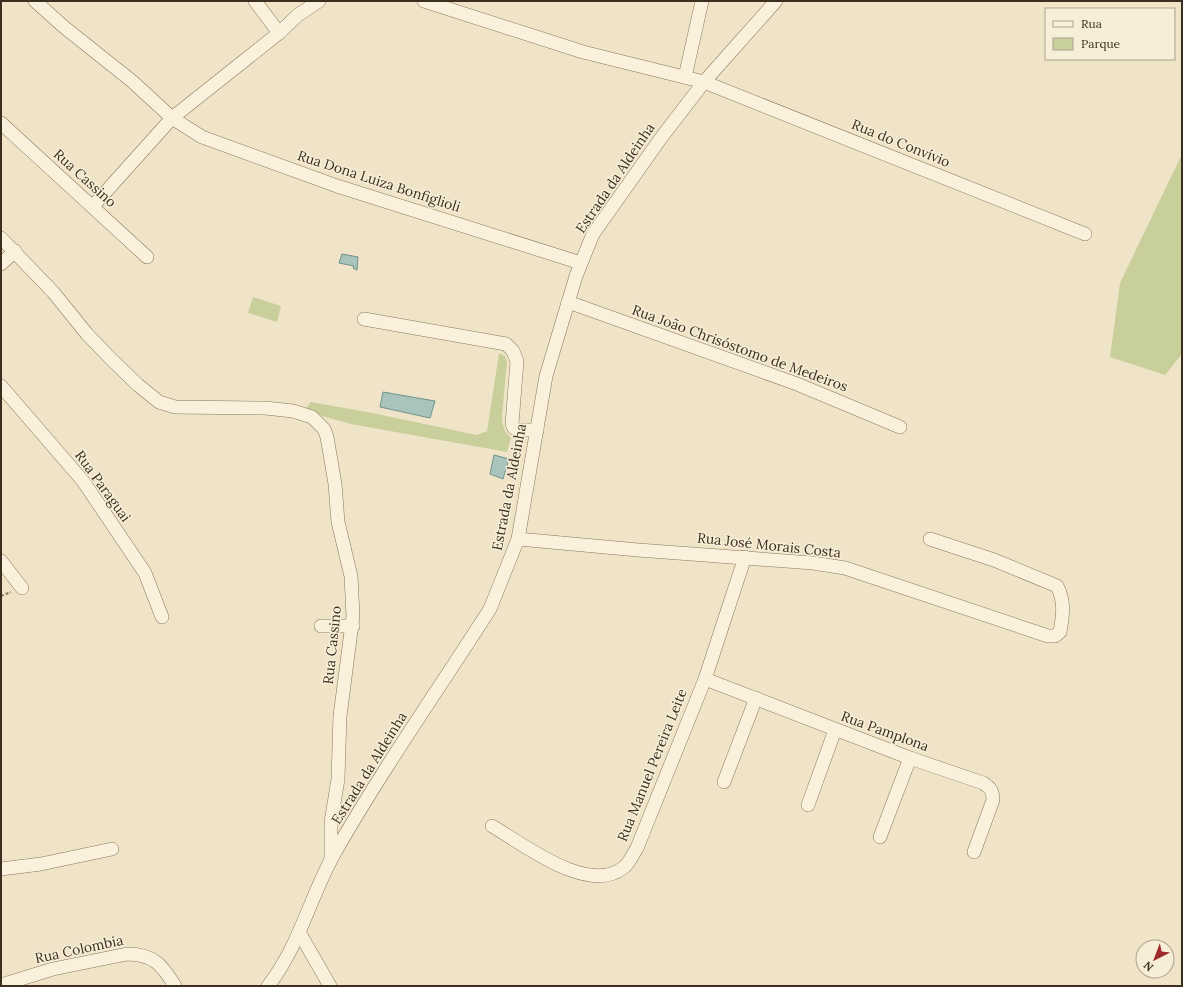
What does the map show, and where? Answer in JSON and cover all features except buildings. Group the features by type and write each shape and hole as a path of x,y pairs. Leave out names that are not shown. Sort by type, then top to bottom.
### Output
{"street":[{"name":"Rua Dona Luiza Bonfiglioli","path":"35,1 64,27 133,82 172,118 202,137 337,186 581,263"},
{"path":"255,1 279,33"},
{"path":"93,206 172,118 279,33 298,15 319,1"},
{"name":"Rua do Convívio","path":"424,1 583,52 685,76 704,82 1085,234"},
{"path":"685,76 702,1"},
{"name":"Estrada da Aldeinha","path":"268,986 278,973 299,932 331,861 412,730 490,609 518,539 546,376 568,302 581,263 593,234 661,138 704,82 776,1"},
{"name":"Rua Cassino","path":"1,123 147,257"},
{"name":"Rua Cassino","path":"1,238 15,250 111,359 138,385 159,402 175,407 265,408 302,413 319,423 326,433 335,484 338,522 352,576 353,626 345,668 340,716 338,779 331,822 331,861"},
{"path":"1,264 15,250"},
{"name":"Rua João Chrisóstomo de Medeiros","path":"568,302 797,384 900,426"},
{"path":"364,319 506,344 513,351 517,361 512,424 514,428 518,430 537,430"},
{"name":"Rua Paraguai","path":"1,386 83,481 145,573 162,617"},
{"name":"Rua José Morais Costa","path":"518,539 638,550 813,563 845,568 1032,631 1055,636 1060,632 1063,607 1061,594 1057,586 994,560 930,539"},
{"name":"Rua Manuel Pereira Leite","path":"492,826 566,869 595,876 612,874 624,868 637,848 705,679 745,558"},
{"path":"1,561 22,588"},
{"path":"321,626 353,626"},
{"name":"Rua Pamplona","path":"705,679 910,758 984,783 993,793 993,800 974,852"},
{"path":"724,782 756,698"},
{"path":"808,805 836,730"},
{"path":"880,837 910,758"},
{"path":"1,869 41,864 112,849"},
{"path":"299,932 330,986"},
{"name":"Rua Colombia","path":"1,985 53,969 127,954 138,954 146,955 160,964 175,986"}],"green space":[{"path":"1182,154 1182,354 1165,375 1110,357 1120,283"},
{"path":"253,297 281,306 277,322 248,313"},
{"path":"499,353 505,356 507,362 502,423 511,438 507,452 351,424 322,416 306,408 311,402 477,435 487,431"}],"water":[{"path":"342,254 358,257 357,270 353,268 354,266 339,263"},
{"path":"383,392 435,401 430,418 380,407"},
{"path":"494,455 509,459 503,479 490,474"}]}
